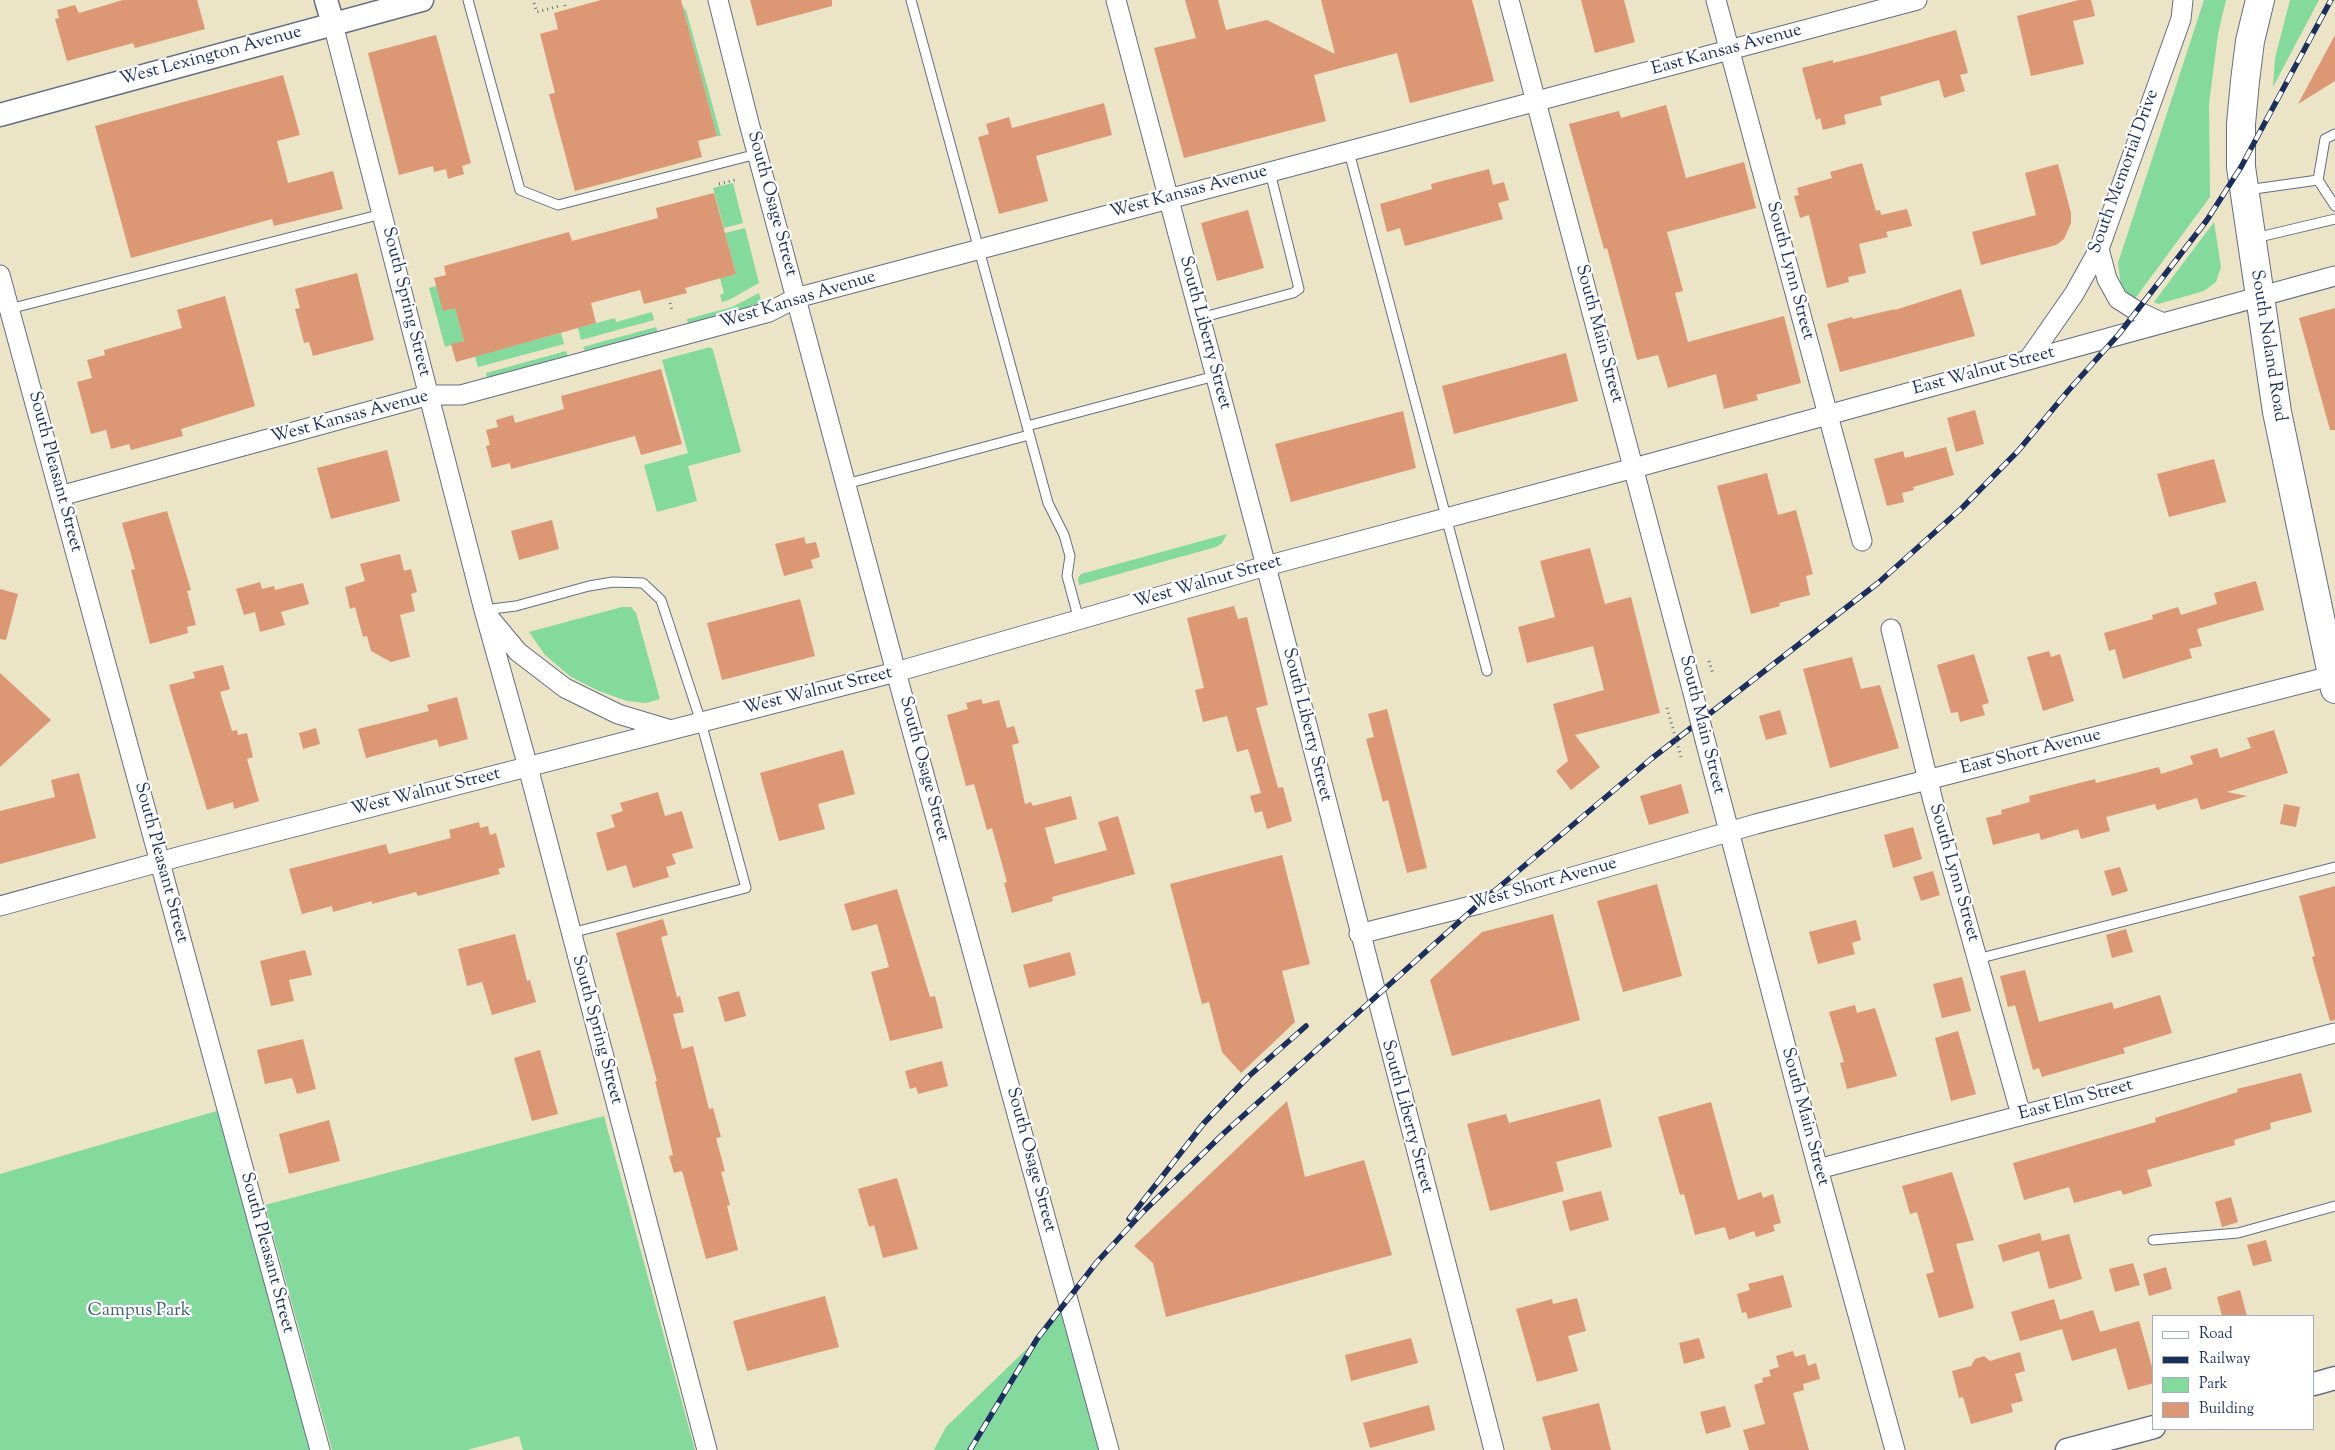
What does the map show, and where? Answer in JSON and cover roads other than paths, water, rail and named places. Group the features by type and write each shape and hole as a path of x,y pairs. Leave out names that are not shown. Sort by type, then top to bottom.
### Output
{"main road":[{"name":"South Noland Road","path":"2260,0 2250,41 2241,124 2241,167 2250,239 2277,412 2334,680"}],"street":[{"path":"326,0 332,24"},
{"name":"West Lexington Avenue","path":"0,115 422,0"},
{"name":"South Osage Street","path":"718,0 757,154 896,672 1109,1450"},
{"name":"South Liberty Street","path":"1116,0 1266,566 1359,934 1494,1450"},
{"name":"South Main Street","path":"1509,0 1634,468 1728,832 1895,1450"},
{"name":"South Lynn Street","path":"1716,0 1862,541"},
{"name":"East Kansas Avenue","path":"1537,102 1917,0"},
{"name":"South Memorial Drive","path":"2028,360 2074,294 2099,249 2181,19 2183,0"},
{"name":"South Spring Street","path":"332,24 484,610 528,767 706,1450"},
{"name":"West Kansas Avenue","path":"60,496 429,395 462,395 769,312 796,298 1537,102"},
{"path":"2099,249 2107,279 2118,299 2137,311 2163,323"},
{"name":"South Pleasant Street","path":"0,275 320,1450"},
{"name":"East Walnut Street","path":"1634,468 2335,276"},
{"name":"West Walnut Street","path":"0,906 160,862 669,729 896,672 1266,566 1634,468"},
{"name":"South Spring Street","path":"484,610 518,652 564,688 618,714 669,729"},
{"name":"South Lynn Street","path":"1891,629 1927,780 2021,1115"},
{"name":"East Short Avenue","path":"1728,832 1927,780 2334,680"},
{"name":"West Short Avenue","path":"1359,934 1479,904 1728,832"},
{"name":"East Elm Street","path":"1818,1169 2335,1033"},
{"path":"2315,1384 2335,1378"},
{"path":"2067,1450 2152,1428"}],"lane":[{"path":"468,0 520,190 558,205 757,154"},
{"path":"910,0 1048,503 1064,536 1070,556 1067,576 1079,620"},
{"path":"2335,134 2325,139 2318,180 2335,206"},
{"path":"1348,152 1488,671"},
{"path":"1200,318 1293,293 1299,289 1270,172"},
{"path":"2244,190 2318,180"},
{"path":"9,309 382,214"},
{"path":"2250,239 2335,219"},
{"path":"846,484 1215,376"},
{"path":"484,610 516,606 597,584 613,582 643,584 661,600 701,722 746,888 571,934"},
{"path":"1977,959 2335,867"},
{"path":"2153,1240 2238,1233 2335,1206"}],"railway":[{"path":"970,1450 1037,1339 1097,1262 1143,1212 1224,1133 1479,904 1651,759 1878,583 1962,508 2018,451 2119,334 2207,220 2241,167 2331,0"},
{"path":"1129,1219 1204,1123 1249,1076 1306,1026"}],"park label":[{"name":"Campus Park","path":"139,1312"}]}
